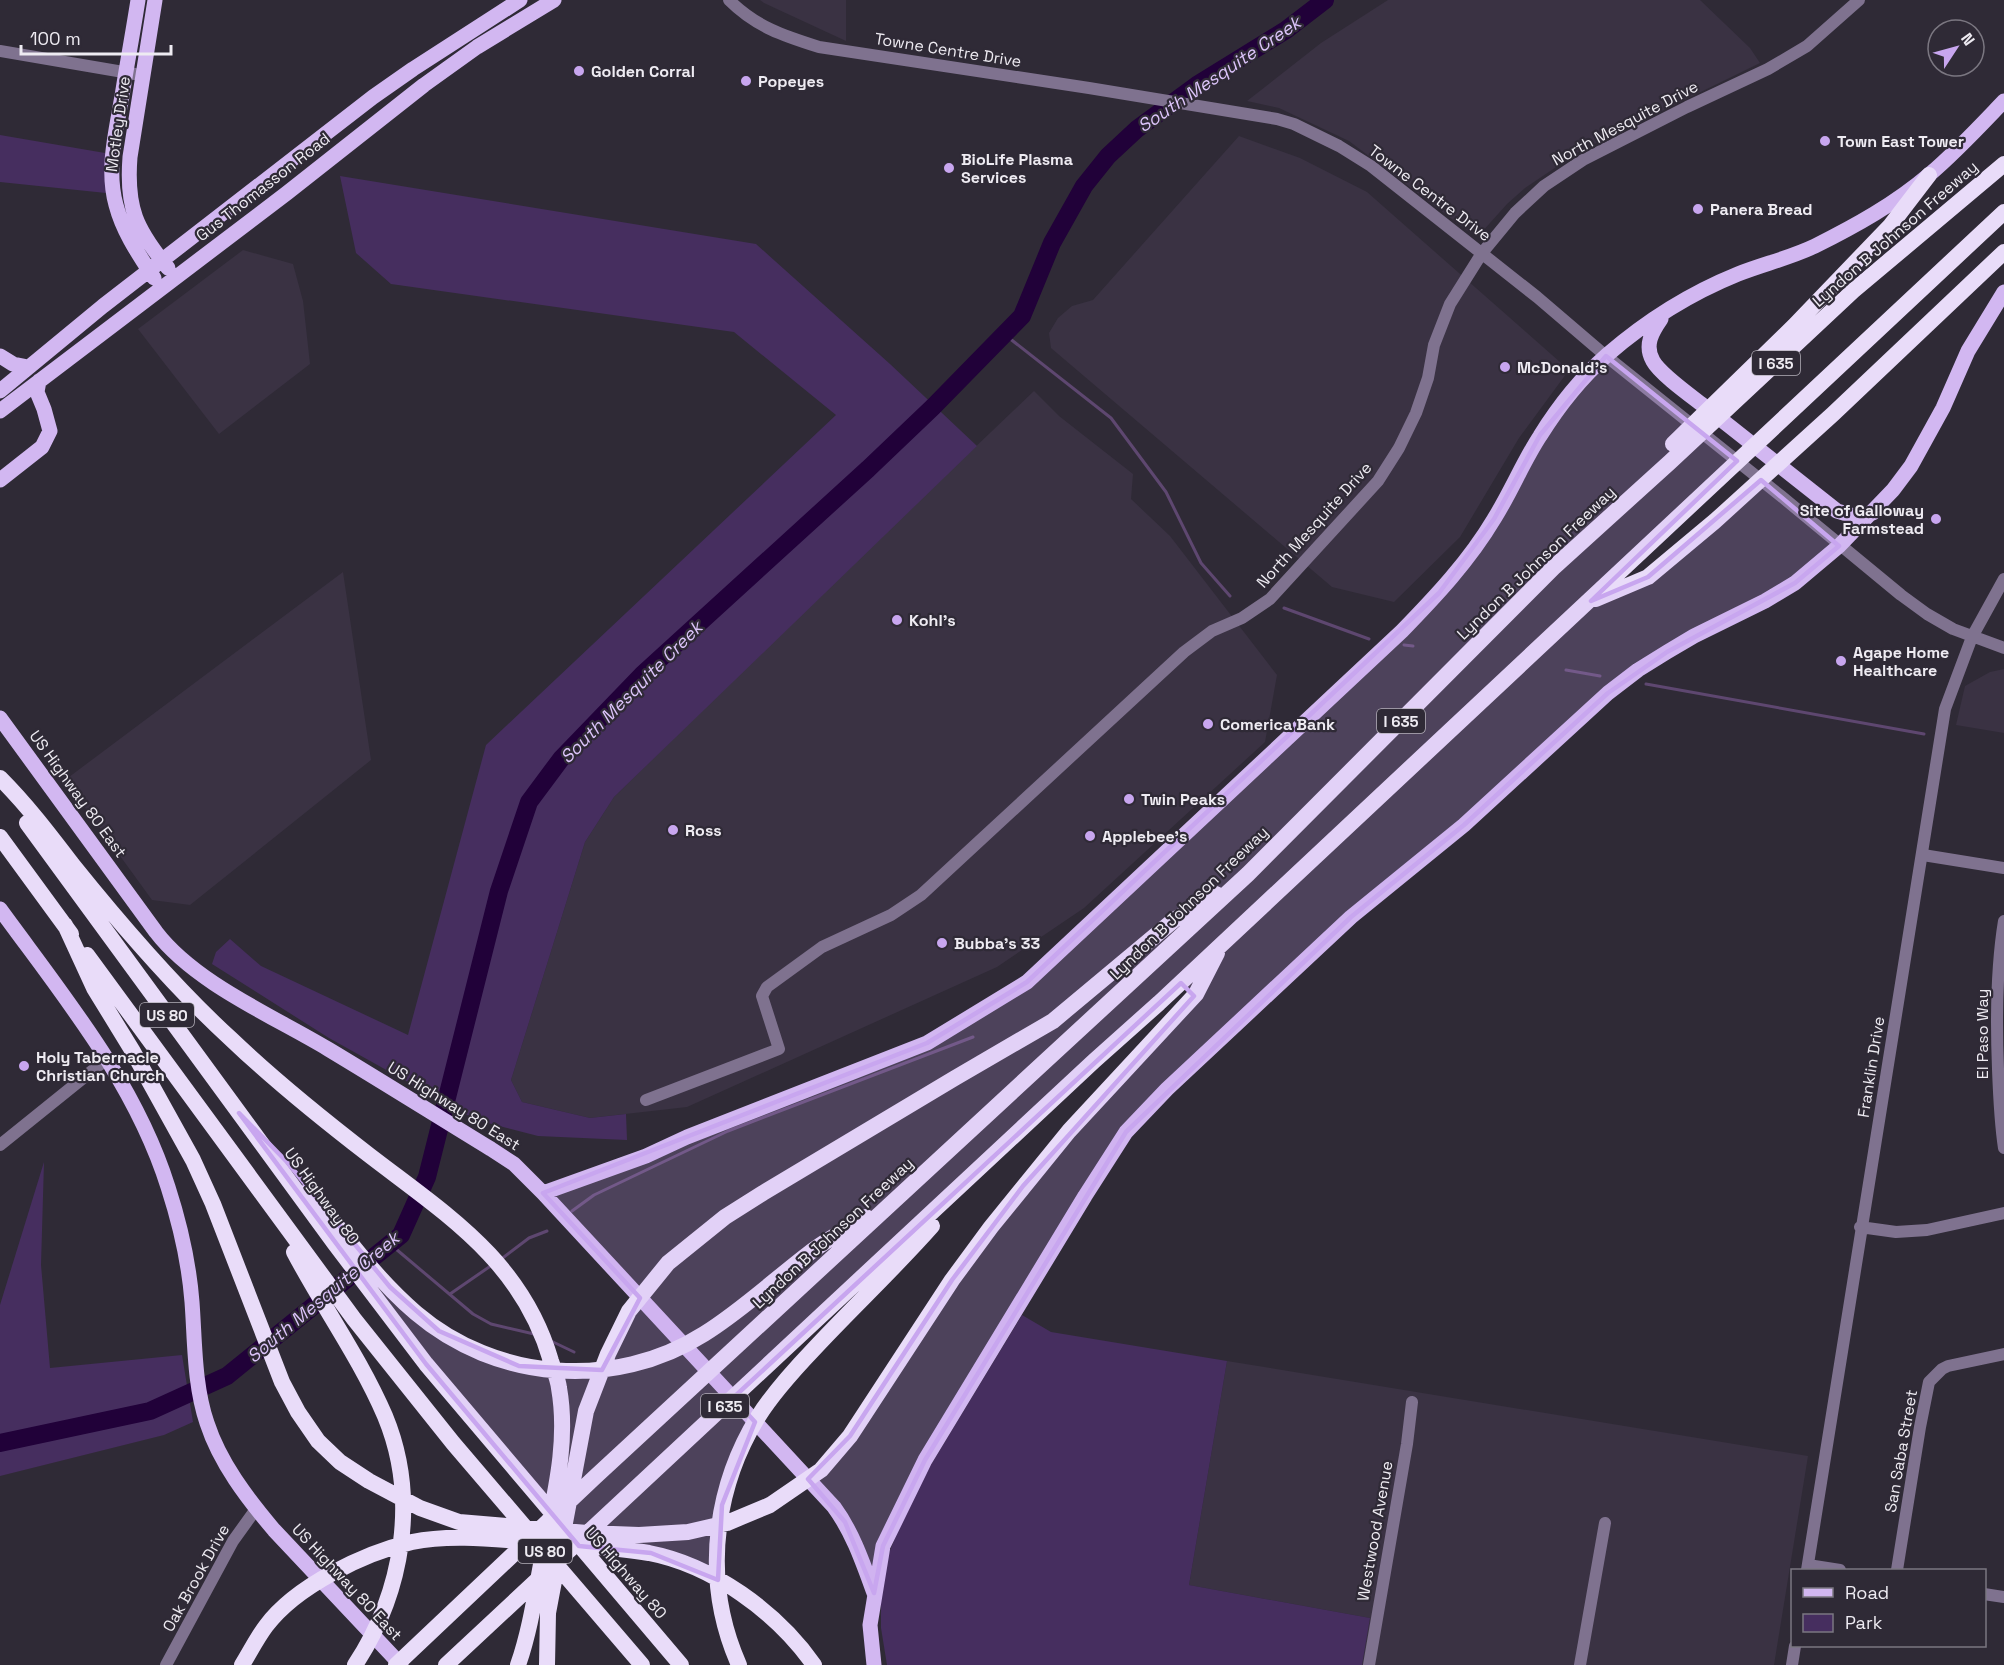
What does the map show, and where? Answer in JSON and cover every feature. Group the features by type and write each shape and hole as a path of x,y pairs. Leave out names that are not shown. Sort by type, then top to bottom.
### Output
{"highway":[{"name":"Lyndon B Johnson Freeway","path":"396,1665 570,1500 1248,874 1553,567 1666,466 1853,291 2004,164"},
{"path":"1553,567 1794,326 1890,226 1929,175"},
{"name":"I 635","path":"446,1665 2004,212"},
{"path":"1584,604 1648,577 1715,521 1800,445 2004,252"},
{"path":"0,778 25,803 117,918 196,1006 268,1073 353,1143 459,1225 490,1254 514,1282 535,1317 546,1343 559,1388 562,1453 527,1635 518,1665"},
{"name":"US 80","path":"0,787 239,1113 287,1162 340,1240"},
{"name":"US 80","path":"0,837 266,1200 307,1265 354,1319 493,1490 642,1665"},
{"path":"547,1665 548,1613 586,1411 608,1354 629,1311 668,1263 725,1217 744,1205 1053,1021 1174,920 1248,874"},
{"path":"65,925 94,988 132,1050 193,1160 213,1204 282,1382 298,1412 318,1441 340,1462 369,1481 420,1508 459,1522 639,1535 688,1533 727,1523 770,1505 821,1470 850,1436 952,1280 991,1227 1055,1148 1196,994 1223,941"},
{"path":"739,1665 725,1627 720,1603 717,1542 728,1482 747,1436 759,1415 796,1368 852,1307 909,1252 1004,1146"},
{"path":"340,1240 415,1312 439,1331 466,1347 519,1366 552,1371 587,1372 657,1357 703,1335 811,1252 902,1195"},
{"name":"US Highway 80","path":"340,1240 373,1295 426,1364 681,1665"},
{"path":"307,1265 374,1392 394,1444 400,1470 402,1546 390,1596 369,1644 355,1665"},
{"path":"242,1665 266,1626 289,1601 324,1577 358,1560 412,1542 447,1538 601,1547 651,1553 693,1567 731,1586 777,1623 814,1665"}],"main road":[{"name":"Motley Drive","path":"138,0 111,162 112,187 126,213 175,277"},
{"name":"Motley Drive","path":"155,0 130,157 126,213 128,236 161,288"},
{"name":"Gus Thomasson Road","path":"0,391 58,342 412,69 520,0"},
{"name":"Gus Thomasson Road","path":"5,408 287,193 424,85 545,2"},
{"path":"412,69 424,85"},
{"name":"Lyndon B Johnson Freeway","path":"543,1193 646,1156 687,1137 927,1043 1027,982 1350,680 1439,593 1464,564 1494,519 1540,435 1579,385 1606,356 1667,311 1711,286 1811,248 1859,224 1929,175 2004,100"},
{"path":"874,1593 883,1546 925,1460 1079,1205 1126,1132 1167,1089 1351,917 1464,825 1608,693 1638,670 1694,636 1765,601 1795,583 1839,546 1893,490 1927,440 1968,351 2004,292"},
{"path":"1667,311 1651,334 1648,343 1652,359 1657,366 1690,395 1838,511 1857,517 1873,513"},
{"path":"58,342 70,357"},
{"path":"0,356 13,364 28,367"},
{"path":"0,480 42,447 50,431 38,392 39,381"},
{"path":"5,408 33,407 48,422"},
{"name":"US Highway 80 East","path":"0,718 168,947 214,982 514,1164 834,1507 854,1540 874,1593 870,1625 874,1665"},
{"name":"US Highway 80 East","path":"0,909 108,1058 148,1131 176,1209 188,1268 202,1404 206,1422 215,1443 235,1479 256,1509 401,1665"}],"street":[{"name":"Towne Centre Drive","path":"729,0 758,24 785,37 819,47 1089,87 1276,119 1294,124 1339,146 1371,166 1482,253 1781,496 1839,546 1927,614 1953,629 2004,648"},
{"name":"North Mesquite Drive","path":"646,1100 779,1049 762,996 767,987 822,947 891,915 921,895 1184,652 1212,631 1242,618 1270,599 1378,481 1395,455 1419,404 1428,378 1434,345 1450,304 1482,253 1515,213 1544,186 1583,160 1807,46 1859,0"},
{"path":"0,51 143,75"},
{"name":"Franklin Drive","path":"1808,1568 1851,1299 1860,1227 1923,855 1945,709 1972,637 2004,579"},
{"path":"1923,855 2004,868"},
{"name":"El Paso Way","path":"2004,921 1996,1018 2004,1148"},
{"path":"0,1144 108,1058"},
{"path":"1860,1227 1896,1232 1927,1230 2004,1213"},
{"name":"San Saba Street","path":"1897,1569 1929,1382 1948,1366 2004,1354"},
{"name":"Westwood Avenue","path":"1369,1665 1407,1444 1412,1402"},
{"name":"Oak Brook Drive","path":"166,1665 233,1541 256,1509"},
{"path":"1580,1665 1605,1523"},
{"path":"1808,1568 1824,1569"},
{"path":"1986,1594 2004,1597"},
{"path":"1792,1665 1795,1647"}],"highlighted area":[{"path":"1606,356 1737,461 1591,601 1648,577 1761,480 1839,546 1795,583 1667,652 1608,693 1464,825 1351,917 1126,1132 925,1460 883,1546 874,1593 845,1522 808,1479 850,1436 952,1280 1023,1186 1194,996 1181,983 733,1398 755,1422 722,1505 718,1580 651,1553 579,1546 426,1364 239,1113 287,1162 390,1287 439,1331 519,1366 602,1370 640,1298 543,1193 927,1043 1027,982 1439,593 1494,519 1540,435"}],"shaded area":[{"path":"760,0 846,0 846,41 764,3"},
{"path":"1388,0 1700,0 1750,48 1760,63 1580,151 1525,188 1481,233 1475,234 1469,232 1349,141 1279,108 1247,101 1321,43"},
{"path":"1239,136 1300,158 1367,192 1569,370 1519,438 1460,537 1394,602 1332,587 1051,348 1049,333 1058,318 1072,306 1093,300"},
{"path":"243,250 293,264 303,301 310,364 219,434 138,329"},
{"path":"1034,391 1059,416 1133,474 1131,499 1170,536 1277,675 1265,742 1084,908 997,967 687,1107 590,1118 522,1102 511,1080 585,842 614,797"},
{"path":"343,572 371,760 190,905 152,900 65,780"},
{"path":"2004,669 2004,733 1956,725 1965,686 1990,672"},
{"path":"1227,1361 1808,1456 1774,1665 1362,1665 1370,1618 1189,1585"}],"green space":[{"path":"0,135 105,153 106,193 0,182"},
{"path":"340,176 756,244 890,364 977,446 614,797 585,842 511,1080 522,1102 590,1118 626,1114 627,1140 538,1136 476,1120 329,1038 212,964 216,952 230,939 261,966 408,1035 486,745 836,415 734,332 391,284 356,253"},
{"path":"44,1162 41,1265 50,1368 182,1355 193,1422 164,1435 0,1476 0,1305"},
{"path":"1022,1315 1051,1332 1227,1361 1189,1585 1370,1618 1362,1665 887,1665 881,1628 881,1587 889,1553 912,1496"}],"waterway":[{"name":"South Mesquite Creek","path":"1317,7 1320,0"},
{"name":"South Mesquite Creek","path":"0,1443 150,1411 227,1376 401,1235 427,1177 499,891 529,802 561,759 642,675 868,469 933,407 1022,316 1052,243 1084,186 1108,156 1137,129 1197,85 1286,30 1325,0"},
{"path":"1004,334 1111,418 1166,492 1201,563 1230,596"},
{"path":"1284,608 1369,639"},
{"path":"1404,645 1413,646"},
{"path":"1566,670 1600,676"},
{"path":"1646,684 1924,734"},
{"path":"572,1211 594,1195 728,1131 973,1037"},
{"path":"500,1260 529,1238 547,1231"},
{"path":"390,1244 473,1314 491,1324 534,1334"},
{"path":"450,1294 492,1265"},
{"path":"551,1341 574,1352"}],"place":[{"name":"Golden Corral","path":"579,71"},
{"name":"Popeyes","path":"746,81"},
{"name":"Town East Tower","path":"1825,141"},
{"name":"BioLife Plasma Services","path":"949,168"},
{"name":"Panera Bread","path":"1698,209"},
{"name":"McDonald's","path":"1505,367"},
{"name":"Site of Galloway Farmstead","path":"1936,519"},
{"name":"Kohl's","path":"897,620"},
{"name":"Agape Home Healthcare","path":"1841,661"},
{"name":"Comerica Bank","path":"1208,724"},
{"name":"Twin Peaks","path":"1129,799"},
{"name":"Ross","path":"673,830"},
{"name":"Applebee's","path":"1090,836"},
{"name":"Bubba's 33","path":"942,943"},
{"name":"Holy Tabernacle Christian Church","path":"24,1066"}]}
